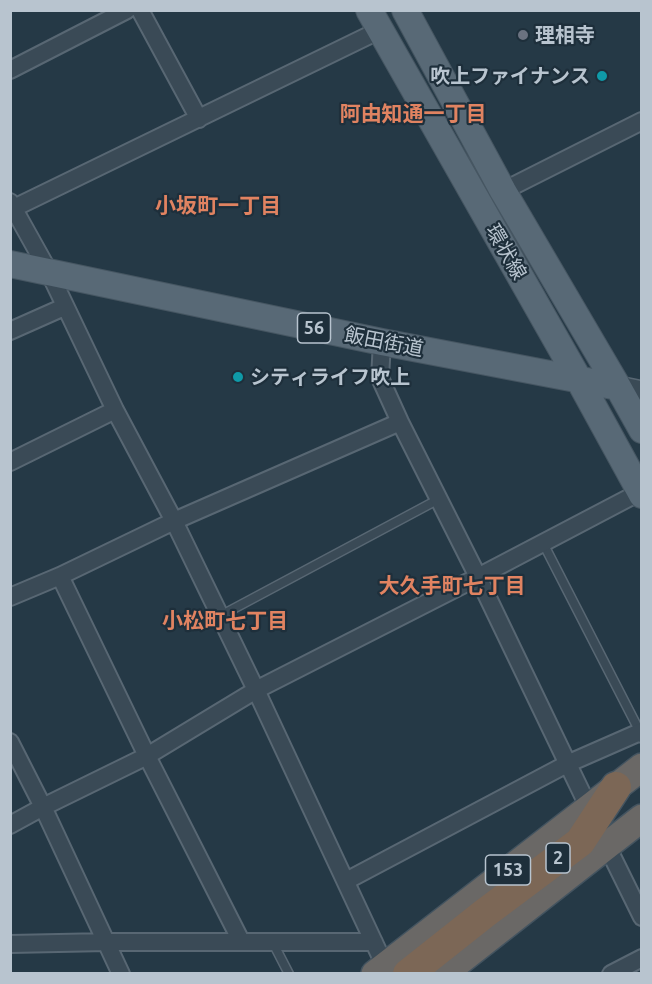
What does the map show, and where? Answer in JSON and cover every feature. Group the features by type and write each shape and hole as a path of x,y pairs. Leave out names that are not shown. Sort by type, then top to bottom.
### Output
{"highway":[{"name":"153","path":"389,971 642,767"},
{"name":"2","path":"389,971 484,913 580,842 616,787"},
{"name":"153","path":"443,974 642,818"}],"main road":[{"name":"環状線","path":"408,11 503,191 630,390 642,430"},
{"name":"環状線","path":"374,20 641,493"},
{"name":"飯田街道","path":"10,264 382,342 630,390"}],"street":[{"path":"10,70 127,10"},
{"path":"140,10 199,119"},
{"path":"374,20 199,119 12,205 49,272 115,410 174,521 389,971"},
{"path":"503,191 642,121"},
{"path":"10,331 64,307"},
{"path":"382,342 380,378 589,808"},
{"path":"10,462 115,410"},
{"path":"10,597 60,576 174,521 400,422"},
{"path":"10,825 147,756 256,690 641,493"},
{"path":"60,576 147,756 241,941"},
{"path":"346,881 567,764 641,733"},
{"path":"10,742 121,974"},
{"path":"607,846 642,917"},
{"path":"10,944 374,942"},
{"path":"611,974 642,958"}],"lane":[{"path":"220,616 439,499"},
{"path":"543,543 641,733"},
{"path":"272,941 289,974"}],"place":[{"name":"理相寺","path":"523,35"},
{"name":"吹上ファイナンス","path":"602,76"},
{"name":"シティライフ吹上","path":"238,377"}],"district":[{"name":"阿由知通一丁目","path":"413,114"},
{"name":"小坂町一丁目","path":"218,206"},
{"name":"大久手町七丁目","path":"452,586"},
{"name":"小松町七丁目","path":"225,621"}]}
